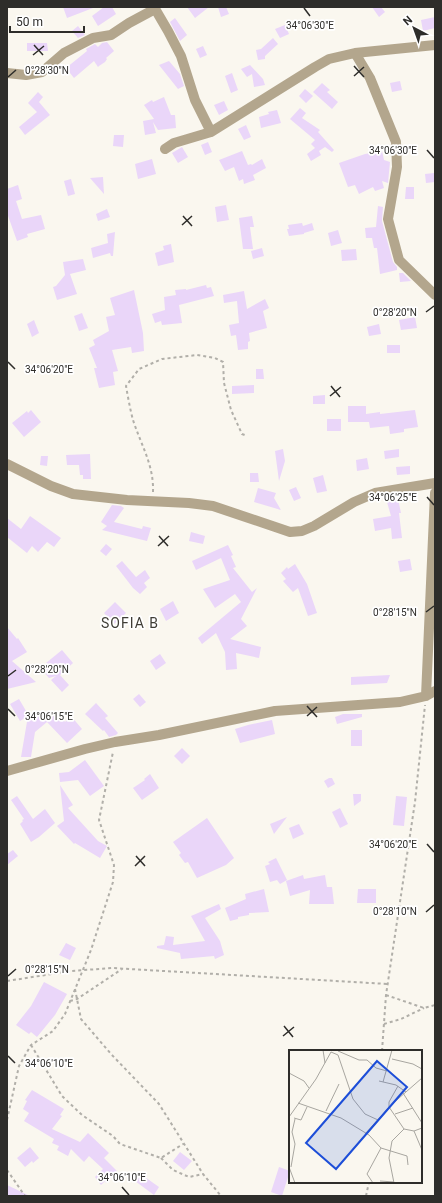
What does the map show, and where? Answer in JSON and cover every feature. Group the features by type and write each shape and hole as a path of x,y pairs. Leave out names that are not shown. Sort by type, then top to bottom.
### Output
{"street":[{"path":"7,73 26,75 42,72 64,53 93,38 111,35 154,8 181,56 195,100 211,132"},
{"path":"165,149 174,144 211,132 315,66 329,59 355,53 435,45"},
{"path":"355,53 370,78 396,142 398,167 388,218 399,260 435,295"},
{"path":"7,464 51,486 73,494 127,500 213,506 290,532 302,531 314,526 354,502 375,493 435,483"},
{"path":"426,696 435,493"},
{"path":"7,771 115,742 159,735 276,711 400,702 426,696 435,691"}],"path":[{"path":"153,501 154,483 147,453 133,420 126,386 139,369 162,360 197,355 215,358 223,362 224,383 231,410 242,434 247,436"},
{"path":"382,1050 386,996 415,802 426,696"},
{"path":"7,1120 19,1066 31,1045 53,1031 65,1014 91,950 113,882 114,865 99,820 115,742"},
{"path":"7,981 83,970 123,968 388,984"},
{"path":"70,1001 77,999 123,968"},
{"path":"75,989 81,1019 111,1054 159,1104 203,1174 221,1196"},
{"path":"386,996 424,1008"},
{"path":"384,1024 401,1019 424,1008 435,1006"},
{"path":"31,1045 62,1096 82,1115 113,1136 120,1144 161,1158 173,1170 189,1177 203,1174"},
{"path":"161,1158 184,1144"},
{"path":"7,1170 25,1196"},
{"path":"366,1196 369,1183"}],"building":[{"path":"63,7 93,7 93,8 67,18"},
{"path":"104,7 112,7 116,14 98,26 92,16"},
{"path":"187,7 209,7 195,18"},
{"path":"218,7 226,7 229,14 221,17"},
{"path":"372,7 381,7 385,12 379,17"},
{"path":"435,17 435,28 423,31 421,20"},
{"path":"175,18 187,35 180,41 170,22"},
{"path":"285,25 289,34 280,38 275,29"},
{"path":"78,26 85,35 78,38 72,31"},
{"path":"273,38 278,44 265,56 265,59 258,60 256,50 261,49"},
{"path":"107,42 114,51 106,58 107,59 105,62 98,67 94,61 74,78 66,68 87,51 86,49 95,44 98,47 102,43"},
{"path":"27,43 47,43 48,51 27,51"},
{"path":"203,46 207,55 200,58 196,49"},
{"path":"169,61 180,74 184,86 178,89 159,65"},
{"path":"250,65 263,79 265,85 254,87 252,74 247,77 241,69"},
{"path":"232,73 238,90 231,93 225,76"},
{"path":"400,81 402,90 392,92 390,83"},
{"path":"322,83 330,90 327,92 338,102 332,109 313,92"},
{"path":"305,89 313,96 306,103 299,96"},
{"path":"38,92 43,97 39,102 50,115 25,135 19,127 37,112 28,103"},
{"path":"164,97 171,115 175,115 176,128 158,130 153,122 156,133 145,135 143,121 154,119 144,105 152,100 153,102"},
{"path":"224,101 228,110 219,115 214,105"},
{"path":"300,108 306,113 302,118 320,130 318,132 334,150 332,152 325,147 319,151 321,155 311,161 307,154 315,148 311,144 315,140 290,119"},
{"path":"277,110 281,123 261,128 259,117 269,114 268,112"},
{"path":"246,125 251,137 244,140 238,129"},
{"path":"114,135 124,135 123,147 113,146"},
{"path":"208,142 212,152 205,155 201,145"},
{"path":"182,147 188,157 178,163 172,153"},
{"path":"242,151 248,165 252,165 262,159 266,168 253,175 255,180 244,184 243,179 239,181 234,167 225,171 219,160"},
{"path":"382,151 384,160 390,162 388,183 382,181 384,188 375,191 373,187 359,194 355,185 348,187 339,163 365,154"},
{"path":"152,159 156,174 138,179 135,164"},
{"path":"434,173 435,182 426,183 425,174"},
{"path":"103,177 104,194 90,178"},
{"path":"71,179 75,194 68,196 64,181"},
{"path":"18,185 22,199 16,201 22,219 41,215 45,229 27,234 28,237 17,241 7,213 7,189"},
{"path":"406,187 414,187 414,199 405,199"},
{"path":"226,205 229,220 217,222 215,207"},
{"path":"378,206 383,207 382,221 393,262 397,267 397,270 380,274 377,248 374,248 372,238 366,238 365,228 376,227"},
{"path":"107,209 110,217 98,221 96,214"},
{"path":"252,216 254,227 250,227 253,249 243,249 239,218"},
{"path":"302,223 303,226 312,223 314,230 304,234 289,236 287,229 289,229 288,225"},
{"path":"338,230 342,243 331,246 328,233"},
{"path":"115,232 113,256 111,256 110,253 93,258 91,248 108,243 107,234"},
{"path":"171,244 174,262 158,266 155,253 164,250 163,246"},
{"path":"262,248 264,256 253,259 251,251"},
{"path":"356,249 357,260 342,261 341,250"},
{"path":"83,259 86,270 70,274 77,294 57,300 53,287 56,286 65,275 63,262"},
{"path":"399,273 403,273 411,281 400,282"},
{"path":"206,285 207,288 211,287 214,296 179,305 182,323 162,325 161,321 155,323 152,314 165,310 164,297 176,295 175,290 186,290"},
{"path":"134,290 143,333 144,351 132,353 131,347 112,350 118,371 113,372 115,385 99,388 94,368 97,368 89,348 95,345 93,340 109,331 106,317 115,315 110,298"},
{"path":"244,291 247,309 265,299 269,308 263,311 267,328 249,333 250,341 248,342 248,349 238,350 236,335 231,336 229,325 239,323 237,301 224,303 223,295"},
{"path":"82,313 88,328 79,331 74,316"},
{"path":"415,317 417,328 401,330 399,320"},
{"path":"34,320 39,333 32,337 27,324"},
{"path":"379,324 381,334 369,336 367,327"},
{"path":"387,345 400,345 400,353 387,353"},
{"path":"256,369 263,369 264,379 256,379"},
{"path":"254,385 254,393 232,394 232,386"},
{"path":"325,395 325,404 313,404 313,396"},
{"path":"348,406 366,406 366,414 415,410 418,427 404,429 404,432 390,434 389,426 370,428 369,422 348,422"},
{"path":"31,410 41,422 24,437 12,423 27,411 28,413"},
{"path":"327,419 341,419 341,431 327,431"},
{"path":"283,449 285,461 279,481 275,451"},
{"path":"399,449 399,457 385,459 384,451"},
{"path":"90,454 91,479 83,479 83,475 80,475 79,465 67,465 66,455"},
{"path":"41,456 48,456 47,466 40,465"},
{"path":"367,458 369,469 357,471 356,460"},
{"path":"410,466 410,474 397,475 396,467"},
{"path":"250,473 258,473 259,482 250,482"},
{"path":"323,475 327,491 317,493 313,478"},
{"path":"296,487 301,498 294,501 289,490"},
{"path":"258,488 276,493 274,498 281,510 254,502"},
{"path":"398,499 401,513 399,513 402,538 392,539 391,528 375,531 373,519 391,516 387,502"},
{"path":"112,505 121,506 124,508 114,522 142,529 143,526 151,528 147,541 102,530 107,526 101,522"},
{"path":"30,516 61,538 54,547 47,542 38,552 32,546 27,553 7,537 7,518 21,529"},
{"path":"191,532 205,536 203,544 189,541"},
{"path":"106,544 112,549 106,556 100,551"},
{"path":"228,545 233,555 231,556 236,567 233,568 252,592 257,588 241,619 247,626 230,639 261,647 259,658 236,653 237,669 226,670 225,652 216,633 202,644 198,638 241,602 235,594 215,608 203,589 230,580 221,558 196,570 192,561"},
{"path":"410,559 412,570 400,572 398,561"},
{"path":"122,561 136,577 145,570 150,578 144,583 147,587 140,594 133,588 116,566"},
{"path":"295,564 307,584 317,613 308,616 298,588 293,592 283,581 286,579 281,573 287,567 288,569"},
{"path":"173,601 179,613 166,621 160,609"},
{"path":"115,602 126,613 114,624 104,613"},
{"path":"7,627 17,639 18,638 27,652 12,661 36,682 7,689"},
{"path":"62,650 73,663 60,675 69,685 62,692 51,680 56,676 49,678 43,671 49,666 46,663"},
{"path":"160,654 166,663 156,670 150,661"},
{"path":"390,675 387,683 351,685 351,677"},
{"path":"139,694 146,702 140,707 133,699"},
{"path":"19,699 32,721 41,714 47,721 57,713 65,722 71,716 82,729 67,743 47,722 35,732 31,757 21,757 28,716 20,721 10,704"},
{"path":"96,703 108,716 105,718 118,733 116,735 109,737 104,730 103,731 85,714"},
{"path":"343,714 362,714 362,717 337,724 335,717"},
{"path":"272,720 275,734 240,743 235,729"},
{"path":"351,730 362,730 362,746 351,746"},
{"path":"182,748 190,756 182,764 174,756"},
{"path":"85,760 104,786 90,796 78,780 60,782 59,773 69,772"},
{"path":"150,774 159,788 142,800 133,788 145,780 144,779"},
{"path":"332,778 335,784 328,788 324,781"},
{"path":"60,785 73,805 68,808 98,841 107,846 100,858 75,843 74,844 57,826 64,821"},
{"path":"353,794 361,794 361,801 354,806"},
{"path":"17,796 33,819 45,809 55,823 31,842 20,824 24,819 11,800"},
{"path":"396,796 407,797 404,826 393,825"},
{"path":"340,808 348,824 340,828 332,812"},
{"path":"287,817 274,834 270,824"},
{"path":"207,818 234,858 226,865 197,878 188,862 185,863 179,855 181,853 173,842"},
{"path":"299,824 304,834 293,839 289,828"},
{"path":"13,850 18,856 7,865 7,854"},
{"path":"276,858 287,880 280,884 277,880 270,882 265,866 270,864 268,862"},
{"path":"303,875 304,879 325,875 327,887 332,887 334,904 309,904 310,890 290,896 286,881"},
{"path":"264,889 269,912 249,913 249,915 238,917 238,919 230,921 225,908 246,899 245,894"},
{"path":"358,889 376,889 376,903 357,903"},
{"path":"219,904 221,909 205,918 220,941 224,955 215,959 214,956 181,959 180,953 157,948 157,946 164,945 166,936 174,937 173,945 205,941 191,916"},
{"path":"66,943 76,948 70,960 59,955"},
{"path":"44,982 67,994 55,1015 37,1037 31,1032 29,1034 16,1025 31,1006"},
{"path":"32,1090 64,1109 60,1115 62,1116 52,1129 80,1142 88,1133 109,1153 104,1158 117,1171 106,1183 105,1181 101,1185 95,1177 103,1169 89,1156 84,1162 71,1149 68,1156 57,1150 59,1146 52,1143 54,1139 24,1121 29,1113 23,1109 27,1101 25,1100"},
{"path":"30,1147 39,1158 33,1163 32,1161 25,1167 17,1158"},
{"path":"180,1152 192,1161 184,1170 173,1161"},
{"path":"279,1167 289,1171 282,1196 271,1192"},
{"path":"142,1175 159,1187 154,1195 135,1181"},
{"path":"7,1185 30,1196 7,1196"}],"district":[{"name":"SOFIA B","path":"130,623"}]}
